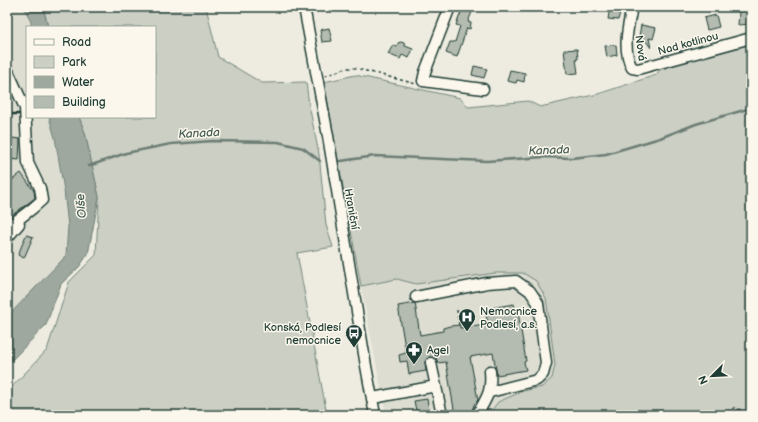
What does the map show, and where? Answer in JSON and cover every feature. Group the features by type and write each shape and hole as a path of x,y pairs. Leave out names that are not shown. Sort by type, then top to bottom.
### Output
{"street":[{"name":"Hraniční","path":"304,7 375,415"},
{"path":"450,7 425,72 423,81 483,89"},
{"name":"Nová","path":"632,7 626,37 632,68"},
{"name":"Nad kotlinou","path":"632,68 638,69 751,38"},
{"path":"7,69 25,108 28,163 40,188 42,200 7,238"},
{"path":"7,228 34,208"},
{"path":"416,297 487,283 516,282 530,291 538,302 546,363 543,374 537,380 490,392"},
{"path":"431,363 442,415"},
{"path":"478,415 490,392 490,371"},
{"path":"372,398 436,386"}],"path":[{"path":"316,80 346,68 356,68 417,84 423,81"},
{"path":"457,310 459,325"},
{"path":"722,415 734,408 751,413"}],"shaded area":[{"path":"7,7 24,7 31,22 31,26 26,26 26,118 49,118 51,122 64,190 68,226 66,257 7,317"},
{"name":"Nemocnice Podlesí, a.s.","path":"549,250 580,415 386,415 361,286"}],"green space":[{"path":"43,7 206,7 218,57 262,83 306,82 319,154 326,225 333,247 297,253 327,415 7,415 7,392 47,350 69,282 96,255 99,197 85,133 79,118 156,118 156,26 48,26"},
{"path":"751,44 751,415 488,415 498,402 523,391 542,387 552,378 555,365 546,298 536,281 523,273 496,273 416,284 397,279 361,286 324,82 355,75 460,98 468,107 528,101 540,107 598,94 656,75 661,68"}],"water":[{"path":"24,7 43,7 48,26 31,26 31,22"},
{"name":"Olše","path":"49,118 79,118 85,133 99,197 88,254 79,267 61,284 46,325 7,365 7,317 66,256 68,226 64,190 55,138"}],"building":[{"path":"463,7 474,7 468,22 471,23 470,29 467,28 457,57 446,53 450,42 455,42 460,26 456,25"},
{"path":"610,7 621,9 618,20 608,19"},
{"path":"739,11 751,11 751,24 738,25"},
{"path":"716,15 719,27 707,30 704,18"},
{"path":"641,25 656,28 653,39 649,38 651,48 643,37 639,36"},
{"path":"329,28 332,41 322,42 320,30"},
{"path":"398,43 404,43 405,46 413,49 409,58 402,55 400,59 388,54 393,45 397,47"},
{"path":"616,45 617,55 607,57 605,46"},
{"path":"577,49 578,59 576,59 578,73 567,74 564,50"},
{"path":"474,66 487,69 484,78 472,75"},
{"path":"510,70 525,73 524,82 517,80 516,83 507,81"},
{"path":"12,138 20,139 19,160 9,159"},
{"path":"21,173 34,191 35,198 7,219 7,184"},
{"path":"26,235 33,237 24,258 18,255"},
{"path":"415,303 420,335 443,331 443,328 450,326 460,325 460,328 488,325 485,309 514,304 516,312 518,312 526,361 524,362 526,370 497,375 493,353 470,357 478,400 471,412 468,413 469,415 455,415 446,362 438,363 436,358 429,357 425,361 426,371 409,374 407,361 400,362 399,355 406,353 398,306"},
{"path":"427,399 430,415 417,415 414,401"}],"waterway":[{"name":"Kanada","path":"341,161 375,156 487,161 544,157 572,158 606,154 660,138 696,124 751,108"},
{"name":"Kanada","path":"89,166 126,153 171,144 213,141 278,142 303,148 320,161"}],"railway":[{"path":"7,114 19,114"}],"place":[{"name":"Nemocnice Podlesí, a.s.","path":"467,332"},
{"name":"Konská, Podlesí nemocnice","path":"354,348"},
{"name":"Agel","path":"414,365"}]}
